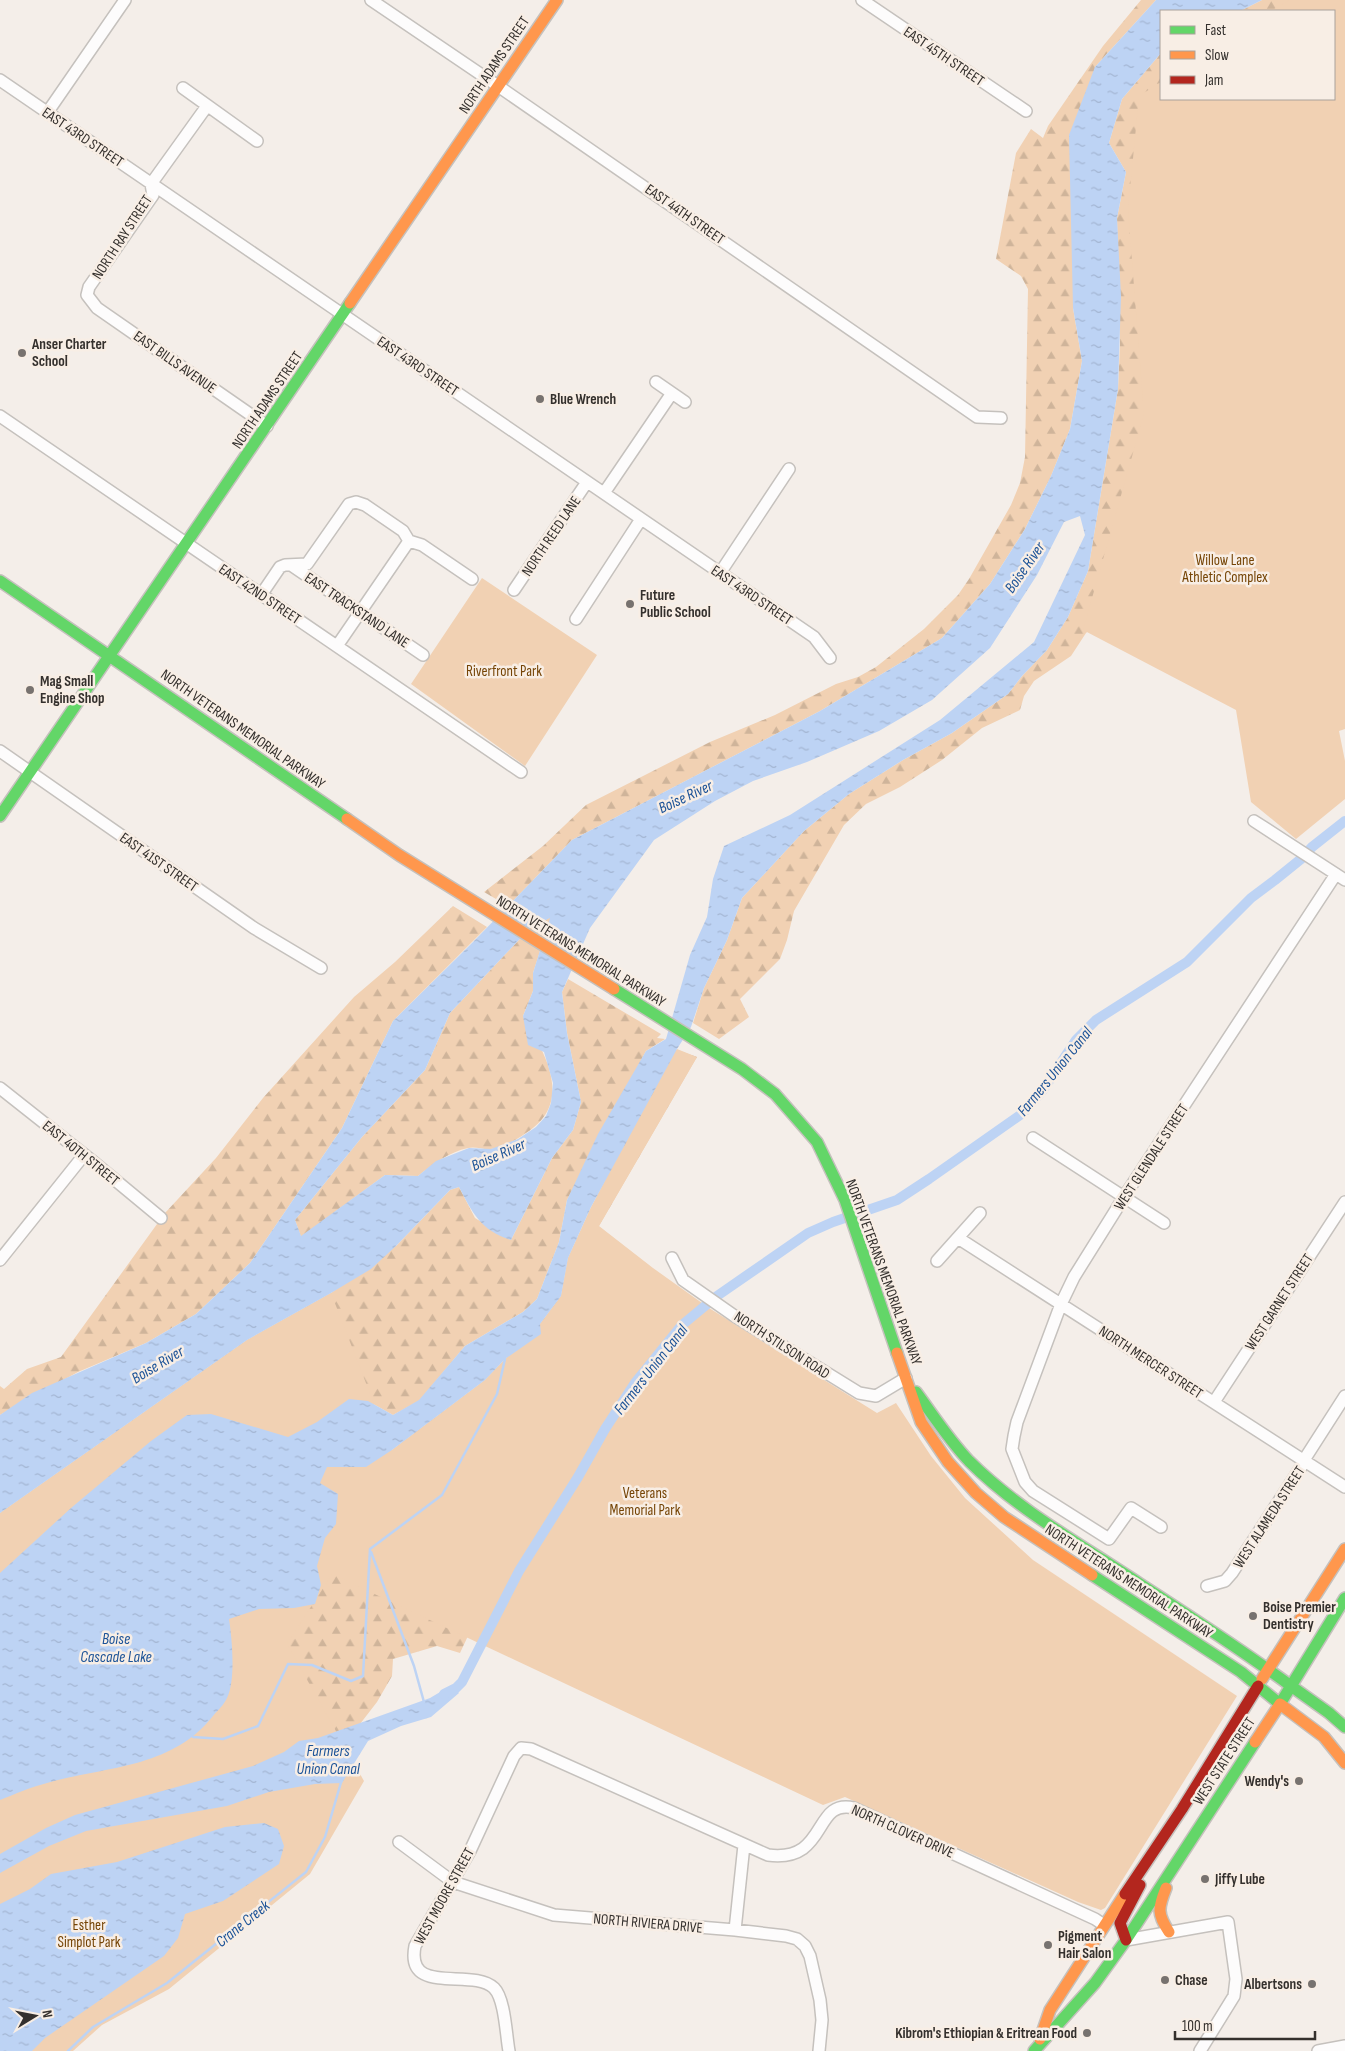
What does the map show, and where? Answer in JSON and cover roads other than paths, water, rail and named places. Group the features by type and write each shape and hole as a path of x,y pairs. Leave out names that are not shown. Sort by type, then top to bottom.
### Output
{"main road":[{"name":"NORTH ADAMS STREET","path":"0,816 557,0"},
{"name":"NORTH VETERANS MEMORIAL PARKWAY","path":"0,581 399,855 742,1069 775,1094 817,1142 845,1200 920,1422 948,1462 976,1493 1004,1517 1241,1672 1324,1738 1334,1747 1345,1763"},
{"name":"NORTH VETERANS MEMORIAL PARKWAY","path":"906,1378 953,1443 1003,1491 1071,1539 1268,1669 1329,1713 1345,1727"},
{"name":"WEST STATE STREET","path":"1038,2050 1050,2010 1104,1925 1182,1809 1268,1669 1345,1550"},
{"name":"WEST STATE STREET","path":"1038,2050 1095,1983 1126,1940 1292,1686 1345,1598"},
{"name":"WEST STATE STREET","path":"1126,1940 1120,1923 1136,1896 1154,1851"},
{"path":"1169,1932 1159,1918 1159,1907 1176,1861"}],"street":[{"path":"47,113 125,0"},
{"name":"EAST 44TH STREET","path":"371,0 977,417 1001,418"},
{"name":"EAST 45TH STREET","path":"862,0 1026,111"},
{"name":"EAST 43RD STREET","path":"0,80 814,637 830,658"},
{"path":"183,88 257,141"},
{"name":"NORTH RAY STREET","path":"87,295 89,287 153,195 151,184 207,106"},
{"name":"EAST BILLS AVENUE","path":"87,295 97,308 267,426"},
{"path":"656,382 685,402"},
{"path":"604,493 672,393"},
{"name":"EAST 42ND STREET","path":"0,416 521,772"},
{"path":"720,572 789,469"},
{"name":"NORTH REED LANE","path":"514,590 587,482"},
{"path":"260,595 280,568 307,564 349,504 356,502 365,505 403,532 409,541 422,545 472,579"},
{"path":"576,619 641,519"},
{"path":"337,646 409,541"},
{"name":"EAST TRACKSTAND LANE","path":"291,565 423,654"},
{"name":"EAST 41ST STREET","path":"0,751 254,928 321,968"},
{"path":"1254,821 1340,877"},
{"name":"WEST GLENDALE STREET","path":"1161,1527 1131,1508 1109,1539 1032,1491 1026,1482 1012,1449 1017,1422 1061,1304 1074,1277 1124,1197 1340,877"},
{"name":"EAST 40TH STREET","path":"0,1088 161,1218"},
{"path":"1033,1138 1164,1223"},
{"path":"0,1260 5,1244 84,1155"},
{"name":"WEST GARNET STREET","path":"1214,1402 1345,1202"},
{"path":"937,1261 980,1213"},
{"name":"NORTH MERCER STREET","path":"958,1238 1345,1487"},
{"name":"NORTH STILSON ROAD","path":"672,1258 683,1280 729,1312 859,1393 876,1396 906,1378"},
{"name":"WEST ALAMEDA STREET","path":"1207,1586 1224,1582 1232,1573 1345,1396"},
{"name":"NORTH CLOVER DRIVE","path":"521,1748 531,1749 768,1855 793,1854 806,1847 816,1837 829,1813 836,1808 845,1806 1092,1917 1104,1925"},
{"name":"WEST MOORE STREET","path":"509,2051 501,2000 493,1987 479,1981 430,1977 421,1972 415,1965 414,1955 415,1946 453,1882 514,1756 521,1748"},
{"name":"NORTH RIVIERA DRIVE","path":"399,1842 453,1882 554,1915 735,1930 797,1939 805,1946 810,1956 820,2000 822,2020 819,2051"},
{"path":"735,1930 744,1845"},
{"path":"1126,1940 1228,1922 1236,1979 1234,1996 1200,2051"},
{"path":"1322,2051 1345,2046"}],"water":[{"path":"1156,0 1262,0 1242,10 1160,10 1160,54 1122,99 1109,143 1126,172 1117,218 1121,296 1118,389 1088,571 1068,617 1047,650 1008,694 952,733 903,760 849,794 804,831 742,898 727,940 704,988 691,1027 677,1049 591,1207 568,1258 561,1296 540,1324 541,1334 505,1359 485,1380 392,1450 366,1467 327,1467 320,1483 338,1494 336,1524 325,1538 317,1566 321,1585 315,1604 294,1608 259,1609 229,1619 232,1648 232,1681 227,1698 196,1733 178,1746 158,1756 136,1763 69,1777 0,1800 0,1573 71,1508 151,1441 187,1415 211,1414 288,1437 317,1422 349,1399 368,1401 393,1415 419,1400 465,1346 523,1312 537,1299 559,1242 567,1200 598,1134 646,1051 666,1039 690,955 707,917 713,879 724,846 790,815 940,720 1034,642 1085,535 1080,516 1064,522 1037,575 990,648 932,700 879,731 807,762 753,781 715,801 654,840 590,928 562,992 567,1033 581,1102 573,1130 552,1158 511,1240 492,1231 479,1220 468,1205 459,1187 450,1190 371,1269 247,1340 0,1513 0,1415 32,1393 146,1343 196,1314 250,1263 342,1128 393,1021 572,840 820,711 942,638 990,584 1025,529 1051,476 1070,429 1082,361 1073,308 1069,135 1095,67","holes":["550,918 533,973 533,991 523,1016 528,1045 544,1052 553,1083 551,1103 546,1116 536,1127 518,1139 491,1149 469,1148 436,1161 418,1176 385,1175 301,1236 295,1220 362,1137 425,1070 450,1013 531,927"]},
{"name":"Farmers Union Canal","path":"452,1685 459,1693 431,1717 401,1726 368,1741 342,1783 315,1784 269,1792 227,1806 86,1831 49,1846 0,1873 0,1854 46,1828 75,1815 253,1766 284,1752 299,1741 318,1738 430,1698"},
{"name":"Esther Simplot Park","path":"264,1823 278,1829 284,1846 279,1864 223,1901 185,1914 178,1938 164,1956 45,2038 32,2051 0,2051 0,1904 30,1889 51,1874 117,1862 225,1827"}],"waterway":[{"name":"Farmers Union Canal","path":"444,1694 456,1688 462,1682 519,1571 578,1477 605,1429 635,1383 682,1325 717,1296 808,1233 833,1222 897,1200 1023,1113 1043,1090 1076,1040 1096,1020 1187,962 1251,898 1301,859 1312,847 1345,821"},
{"path":"193,1737 223,1739 258,1726 288,1664 312,1665 351,1681 363,1676 370,1549 442,1495 497,1394 505,1359"},
{"path":"371,1552 414,1666 424,1702"},
{"name":"Crane Creek","path":"68,2051 93,2027 167,1983 306,1872 325,1837 342,1779"}],"place":[{"name":"Anser Charter School","path":"22,353"},
{"name":"Blue Wrench","path":"540,399"},
{"name":"Future Public School","path":"630,604"},
{"name":"Mag Small Engine Shop","path":"30,690"},
{"name":"Boise Premier Dentistry","path":"1253,1616"},
{"name":"Wendy's","path":"1299,1781"},
{"name":"Jiffy Lube","path":"1205,1879"},
{"name":"Pigment Hair Salon","path":"1048,1945"},
{"name":"Chase","path":"1165,1980"},
{"name":"Albertsons","path":"1312,1984"},
{"name":"Kibrom's Ethiopian & Eritrean Food","path":"1087,2033"}],"park label":[{"name":"Willow Lane Athletic Complex","path":"1225,568"},
{"name":"Riverfront Park","path":"504,671"},
{"name":"Veterans Memorial Park","path":"645,1502"}],"water label":[{"name":"Boise River","path":"1024,567"},
{"name":"Boise River","path":"685,796"},
{"name":"Boise River","path":"498,1154"},
{"name":"Boise River","path":"157,1364"},
{"name":"Boise Cascade Lake","path":"116,1647"}]}
